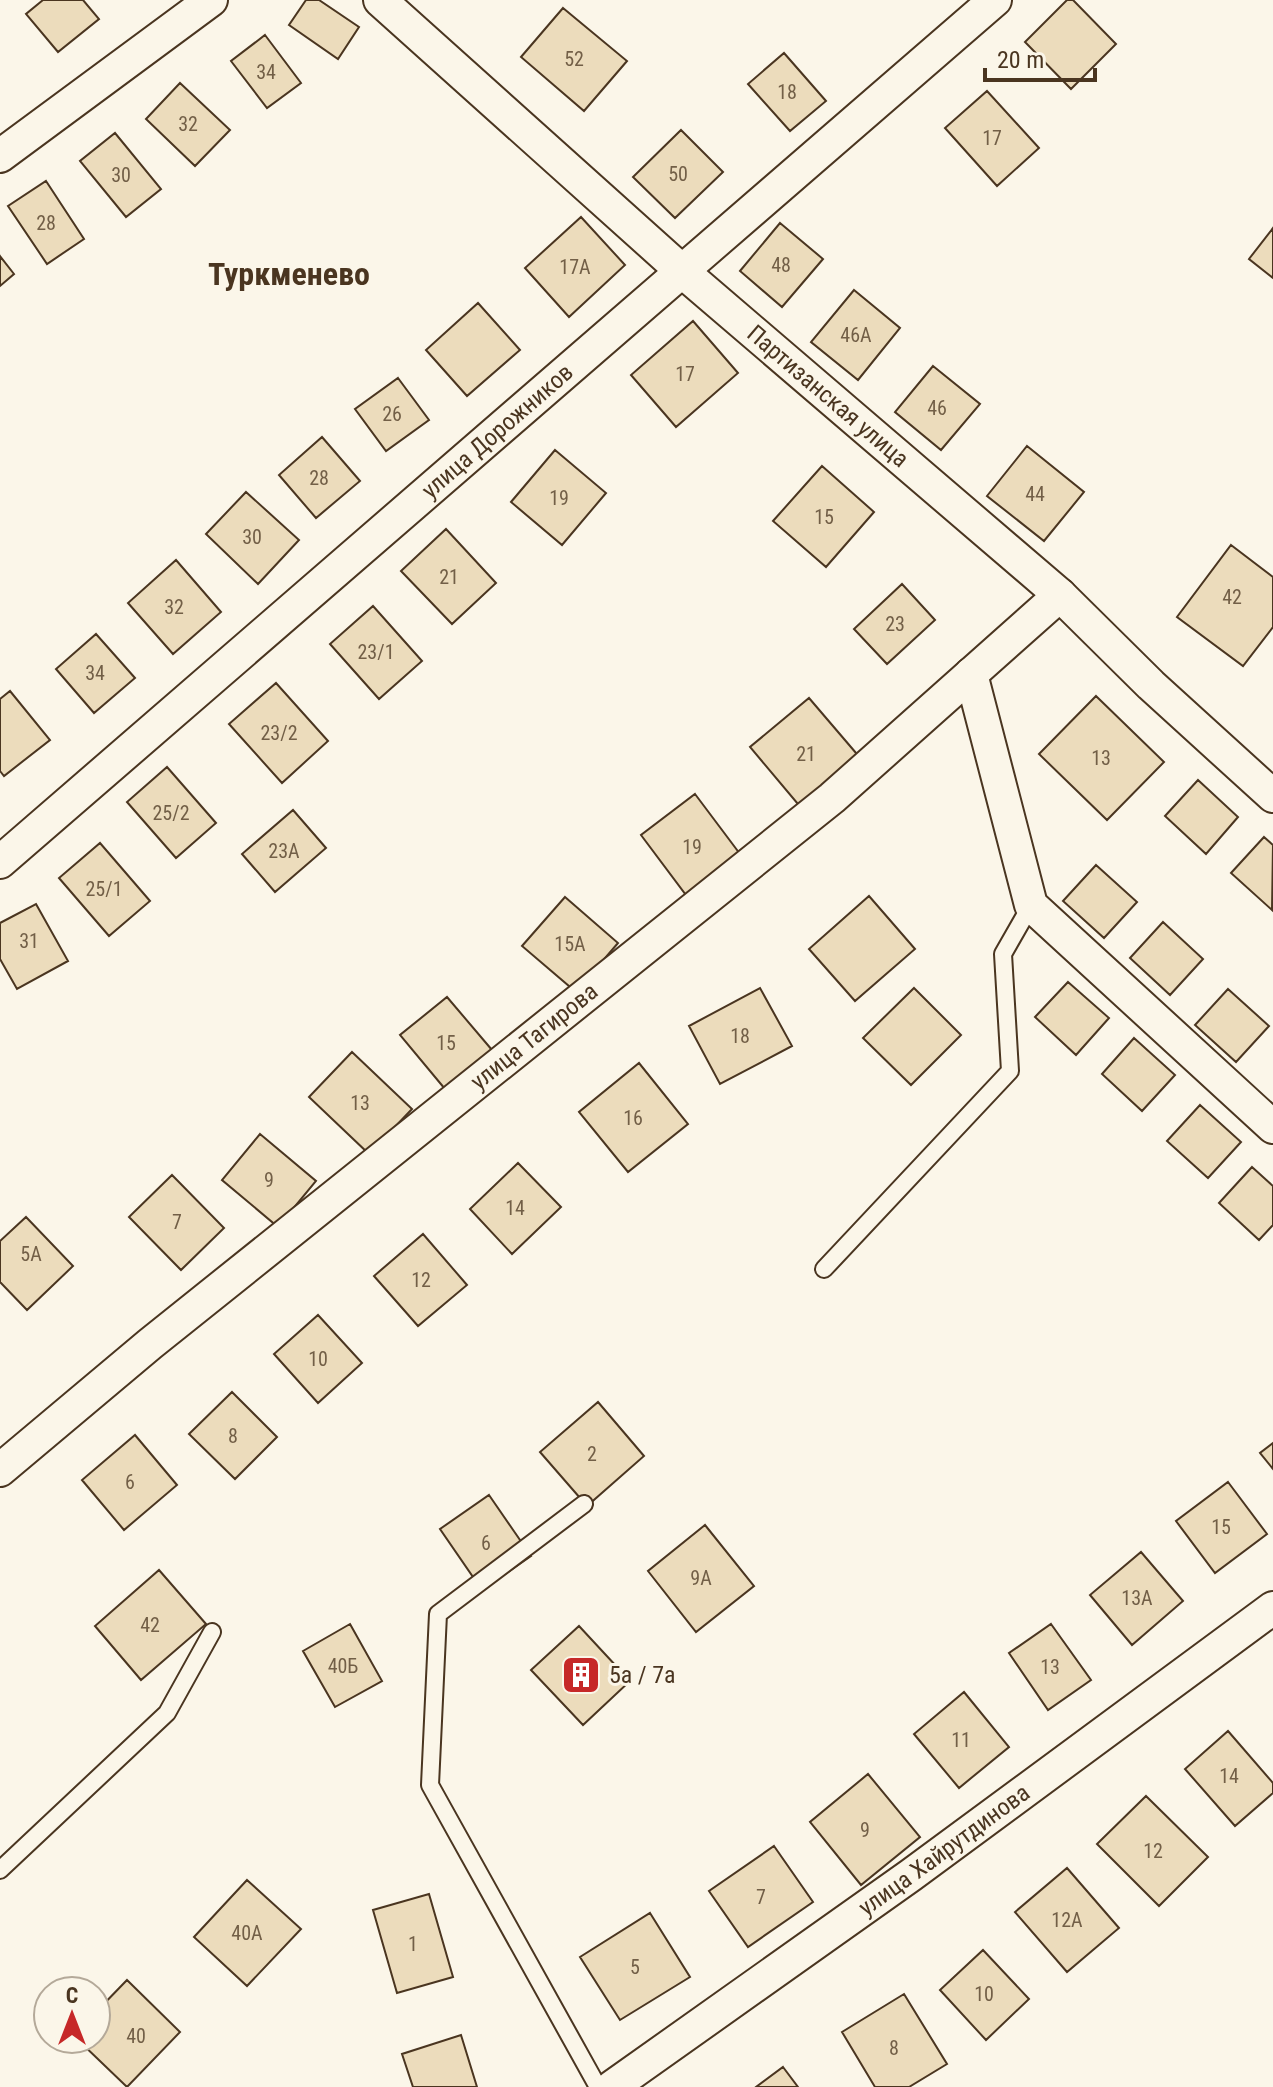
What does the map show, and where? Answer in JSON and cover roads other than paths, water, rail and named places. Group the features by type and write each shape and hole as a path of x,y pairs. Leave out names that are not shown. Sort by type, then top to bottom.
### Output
{"street":[{"path":"0,156 211,0"},
{"name":"Партизанская улица","path":"380,0 683,272 1060,595 1151,685 1273,796"},
{"name":"улица Дорожников","path":"0,862 995,0"},
{"name":"улица Тагирова","path":"0,1470 175,1324 832,798 1060,595"},
{"path":"971,674 1031,905 1273,1127"},
{"name":"улица Хайрутдинова","path":"612,2087 911,1875 1273,1608"}],"lane":[{"path":"824,1269 1010,1071 1003,954 1031,905"},
{"path":"584,1504 438,1614 430,1785 598,2087"},
{"path":"0,1870 167,1713 212,1632"}],"place":[{"name":"5а / 7а","path":"581,1675"}],"district":[{"name":"Туркменево","path":"289,274"}]}
